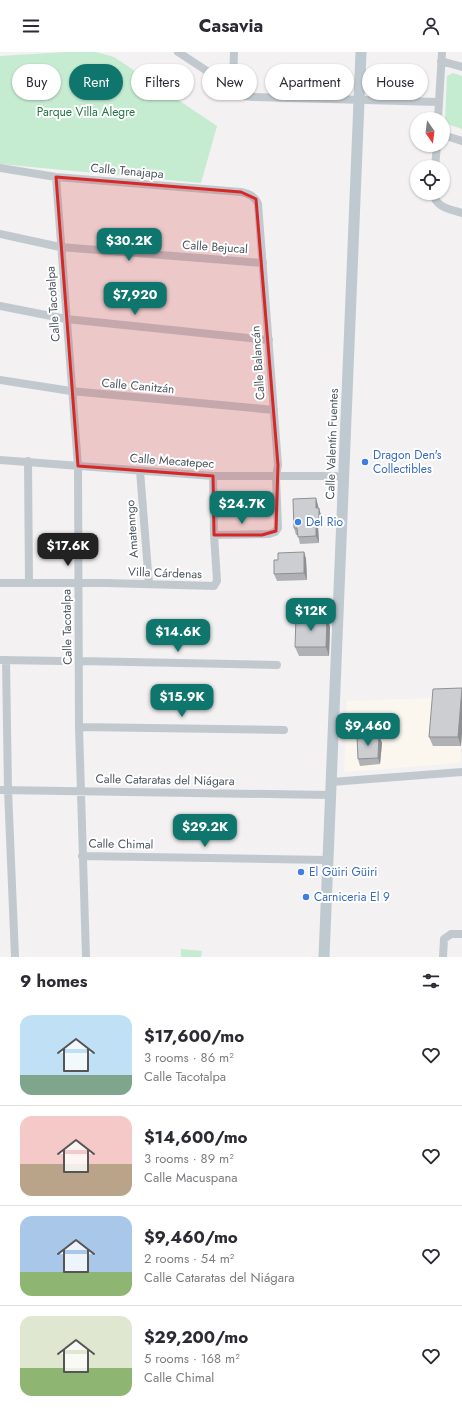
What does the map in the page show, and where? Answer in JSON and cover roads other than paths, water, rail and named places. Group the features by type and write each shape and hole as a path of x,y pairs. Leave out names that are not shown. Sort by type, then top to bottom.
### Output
{"street":[{"path":"178,52 202,68"},
{"path":"234,52 234,64"},
{"name":"Calle Valentín Fuentes","path":"324,957 361,52"},
{"path":"438,112 442,52"},
{"path":"441,61 462,67"},
{"path":"257,97 438,102"},
{"path":"450,138 462,142"},
{"name":"Calle Tenajapa","path":"0,168 56,177 241,192 252,195"},
{"name":"Calle Tacotalpa","path":"56,177 71,392 78,466 80,791 86,957"},
{"name":"Calle Balancán","path":"214,535 269,534 276,531 278,526 276,477 278,465 269,340 258,204 252,195"},
{"path":"436,200 443,207 462,213"},
{"name":"Calle Bejucal","path":"0,234 60,247 262,263"},
{"path":"0,306 66,319 269,340"},
{"name":"Calle Canitzán","path":"0,380 71,392 274,410"},
{"name":"Calle Mecatepec","path":"0,460 213,476 336,476 343,478"},
{"path":"28,461 29,583"},
{"name":"Amatenngo","path":"140,471 149,584"},
{"path":"213,476 214,535"},
{"name":"Villa Cárdenas","path":"0,583 149,584 210,587 216,585 217,581 214,535"},
{"path":"16,957 4,790 3,660 62,661"},
{"path":"80,661 277,665"},
{"path":"79,727 284,730"},
{"path":"331,782 462,772"},
{"name":"Calle Cataratas del Niágara","path":"4,790 330,795"},
{"name":"Calle Chimal","path":"82,856 328,860"},
{"path":"443,957 444,939 450,934 462,934"}],"place":[{"name":"Dragon Den's Collectibles","path":"365,462"},
{"name":"Del Rio","path":"298,522"},
{"name":"El Güiri Güiri","path":"301,872"},
{"name":"Carniceria El 9","path":"306,897"}],"park label":[{"name":"Parque Villa Alegre","path":"86,112"}]}
